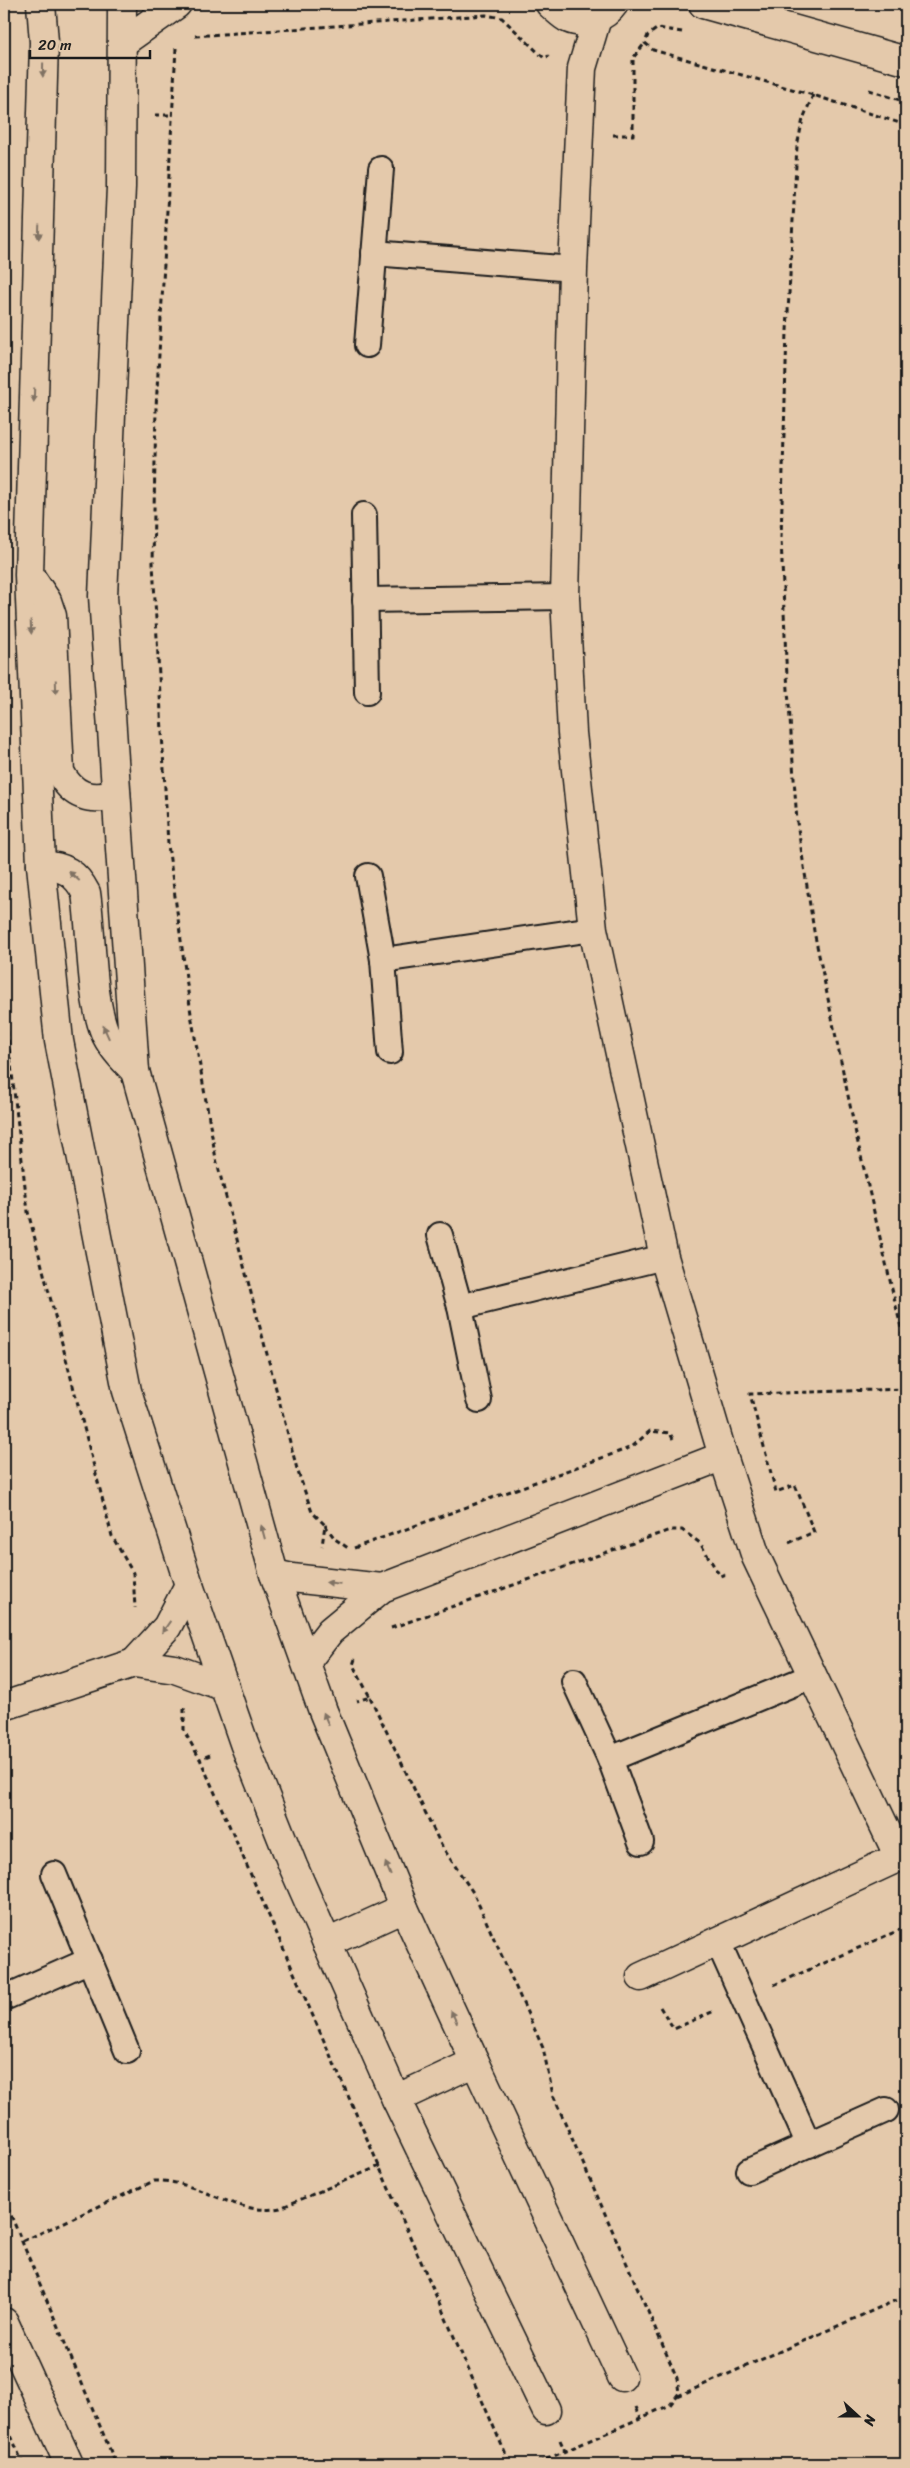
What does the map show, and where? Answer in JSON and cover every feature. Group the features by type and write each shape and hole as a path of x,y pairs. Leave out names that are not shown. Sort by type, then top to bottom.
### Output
{"street":[{"path":"41,4 44,42 29,575 41,865 59,1041 128,1391 189,1585 244,1744 293,1866 396,2098 546,2410"},
{"path":"122,4 121,187 103,596 136,1071 274,1574 323,1711 404,1908 622,2377"},
{"path":"703,4 906,61"},
{"path":"122,43 171,7"},
{"path":"559,11 583,21 606,11"},
{"path":"559,11 582,68"},
{"path":"606,11 582,68 573,269 565,597 572,733 593,929 664,1257 723,1456 756,1558 812,1676 902,1856 641,1977"},
{"path":"29,575 47,602 52,616 60,772 65,782 73,790 86,797 101,799 116,794"},
{"path":"41,865 57,866 72,872 81,882 86,893 99,1014 107,1036 119,1054 136,1071"},
{"path":"306,1662 330,1631 382,1588 723,1456"},
{"path":"274,1574 316,1581 382,1588"},
{"path":"134,1663 160,1636 180,1607 189,1585"},
{"path":"4,1706 134,1663 175,1669 225,1686"},
{"path":"327,1943 404,1908"},
{"path":"396,2098 475,2062"},
{"path":"4,2322 68,2464"}],"lane":[{"path":"367,345 381,169"},
{"path":"374,253 573,269"},
{"path":"364,515 367,692"},
{"path":"364,600 565,597"},
{"path":"368,876 383,960 390,1052"},
{"path":"383,960 593,929"},
{"path":"440,1235 460,1307 479,1400"},
{"path":"460,1307 664,1257"},
{"path":"610,1759 812,1676"},
{"path":"574,1681 610,1759 641,1842"},
{"path":"54,1874 127,2051"},
{"path":"718,1942 809,2145"},
{"path":"4,1998 90,1960"},
{"path":"749,2172 886,2110"}],"path":[{"path":"888,4 906,10"},
{"path":"171,7 177,37 173,67 156,408 153,564 168,845 191,1014 216,1159 297,1469 312,1512 335,1539 350,1549 632,1447 650,1431 670,1433 688,1468"},
{"path":"177,37 486,15 502,18 544,58 551,55"},
{"path":"580,110 612,112 612,135 633,135 633,58 648,35 658,28 672,29 690,35"},
{"path":"645,42 654,50 813,94 906,125"},
{"path":"868,89 906,102"},
{"path":"813,94 803,119 797,146 787,331 781,538 786,660 796,813 814,931 853,1120 906,1349"},
{"path":"4,1004 28,1212 112,1536 133,1573 136,1607 131,1618 160,1636"},
{"path":"390,1628 670,1530 682,1530 700,1543 720,1576 814,1532 795,1485 776,1492 750,1394 906,1389"},
{"path":"316,1581 325,1525"},
{"path":"175,1669 184,1706 184,1731 200,1759 510,2464"},
{"path":"370,1697 441,1845 474,1894 543,2048 553,2095 677,2378 679,2392 670,2405 536,2464"},
{"path":"200,1759 244,1744"},
{"path":"23,2241 154,2181 171,2180 243,2208 270,2210 280,2208 380,2166"},
{"path":"4,2199 116,2464"},
{"path":"676,2397 906,2296"},
{"path":"4,2419 23,2464"}]}
